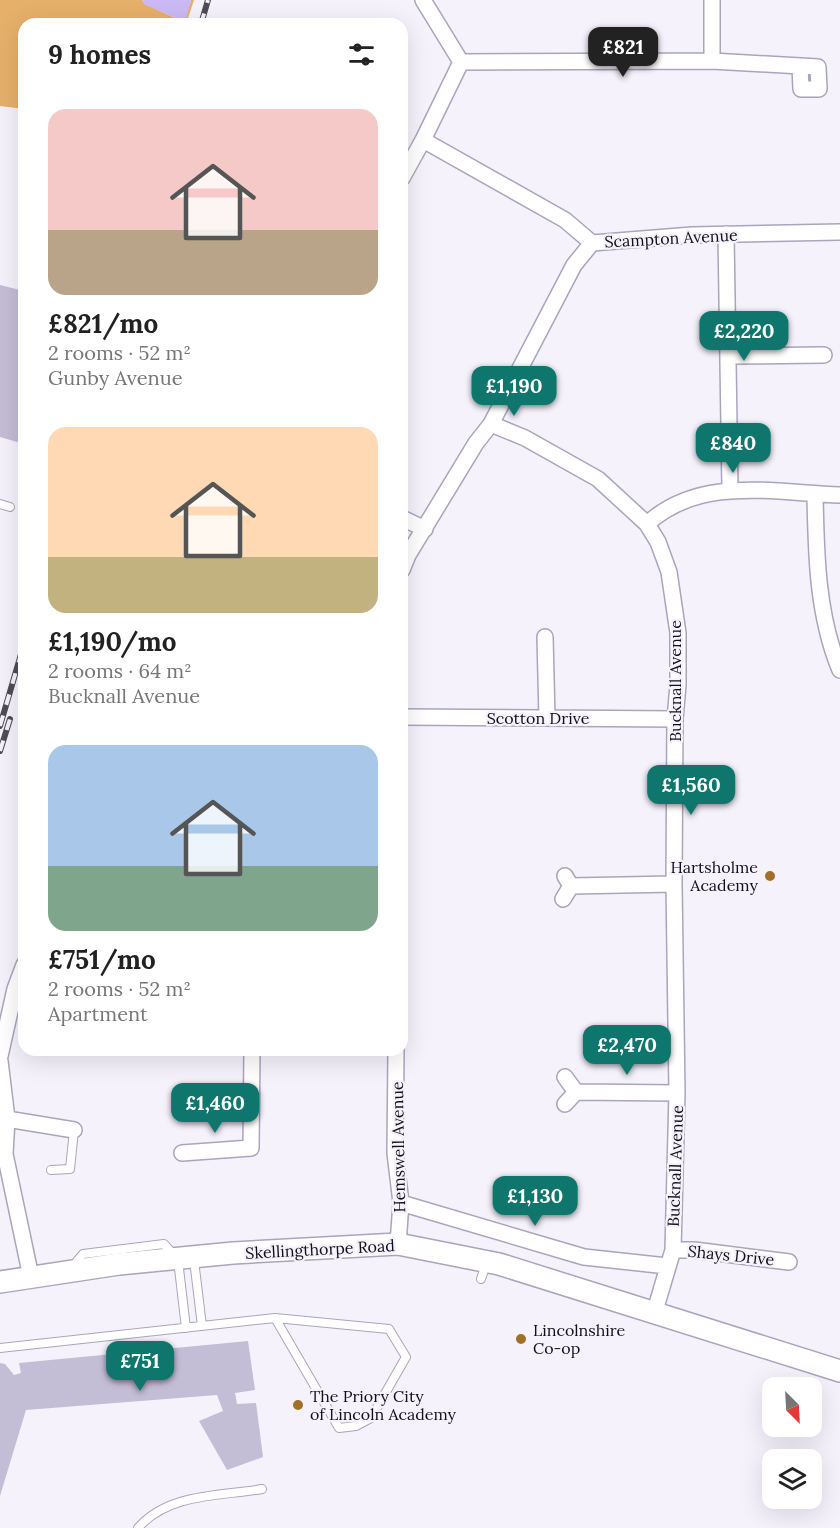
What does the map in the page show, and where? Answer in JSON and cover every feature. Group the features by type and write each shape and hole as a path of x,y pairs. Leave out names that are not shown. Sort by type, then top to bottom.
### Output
{"main road":[{"name":"Skellingthorpe Road","path":"0,1282 119,1264 233,1253 398,1244 484,1270 582,1290 840,1371"}],"street":[{"path":"423,0 461,62"},
{"path":"712,0 712,61"},
{"path":"461,62 712,61 800,66"},
{"path":"408,167 461,62"},
{"name":"Scampton Avenue","path":"423,140 565,220 592,243 726,234 840,232"},
{"path":"726,234 730,490"},
{"path":"408,555 476,444 491,424 574,265 592,243"},
{"path":"728,356 824,355"},
{"name":"Bucknall Avenue","path":"491,424 525,438 598,479 647,524 658,542 669,572 678,633 674,884 677,1094 673,1250 654,1314"},
{"path":"647,524 659,512 687,499 709,493 730,490 840,495"},
{"path":"815,494 816,552 822,601 828,633 840,670"},
{"path":"408,521 424,529"},
{"path":"545,637 547,718"},
{"name":"Scotton Drive","path":"408,717 675,719"},
{"path":"567,887 674,884"},
{"path":"0,1056 18,997"},
{"path":"182,1153 251,1148 252,1056"},
{"name":"Hemswell Avenue","path":"396,1056 395,1153 400,1203 398,1244"},
{"path":"0,1061 7,1119 3,1155 31,1277"},
{"path":"565,1077 576,1092"},
{"path":"565,1104 576,1092 677,1094"},
{"path":"7,1119 74,1130"},
{"path":"400,1203 584,1257 667,1266"},
{"name":"Shays Drive","path":"673,1250 694,1250 789,1262"}],"lane":[{"path":"0,504 10,507"},
{"path":"51,1170 70,1168 74,1130"},
{"path":"186,1259 202,1326"},
{"path":"186,1259 186,1328"},
{"path":"0,1348 275,1318 389,1329 406,1357 371,1418 357,1426 339,1428 275,1318"},
{"path":"138,1528 166,1506 192,1499 262,1489"}],"shaded area":[{"path":"0,0 142,0 145,4 175,18 18,18 18,108 0,106"},
{"path":"142,0 191,0 186,18 176,18 144,4"},
{"path":"191,0 194,0 188,18 185,18"}],"building":[{"path":"0,285 18,290 18,442 0,437"},
{"path":"248,1341 255,1390 235,1393 237,1404 256,1403 263,1457 227,1470 199,1421 223,1411 217,1395 26,1410 0,1496 0,1363 5,1364 14,1375 21,1373 19,1363"}],"railway":[{"path":"203,18 208,0"},
{"path":"0,726 18,664"},
{"path":"0,751 10,719"}],"place":[{"name":"Hartsholme Academy","path":"770,876"},
{"name":"Lincolnshire Co-op","path":"521,1339"},
{"name":"The Priory City of Lincoln Academy","path":"298,1405"}]}
